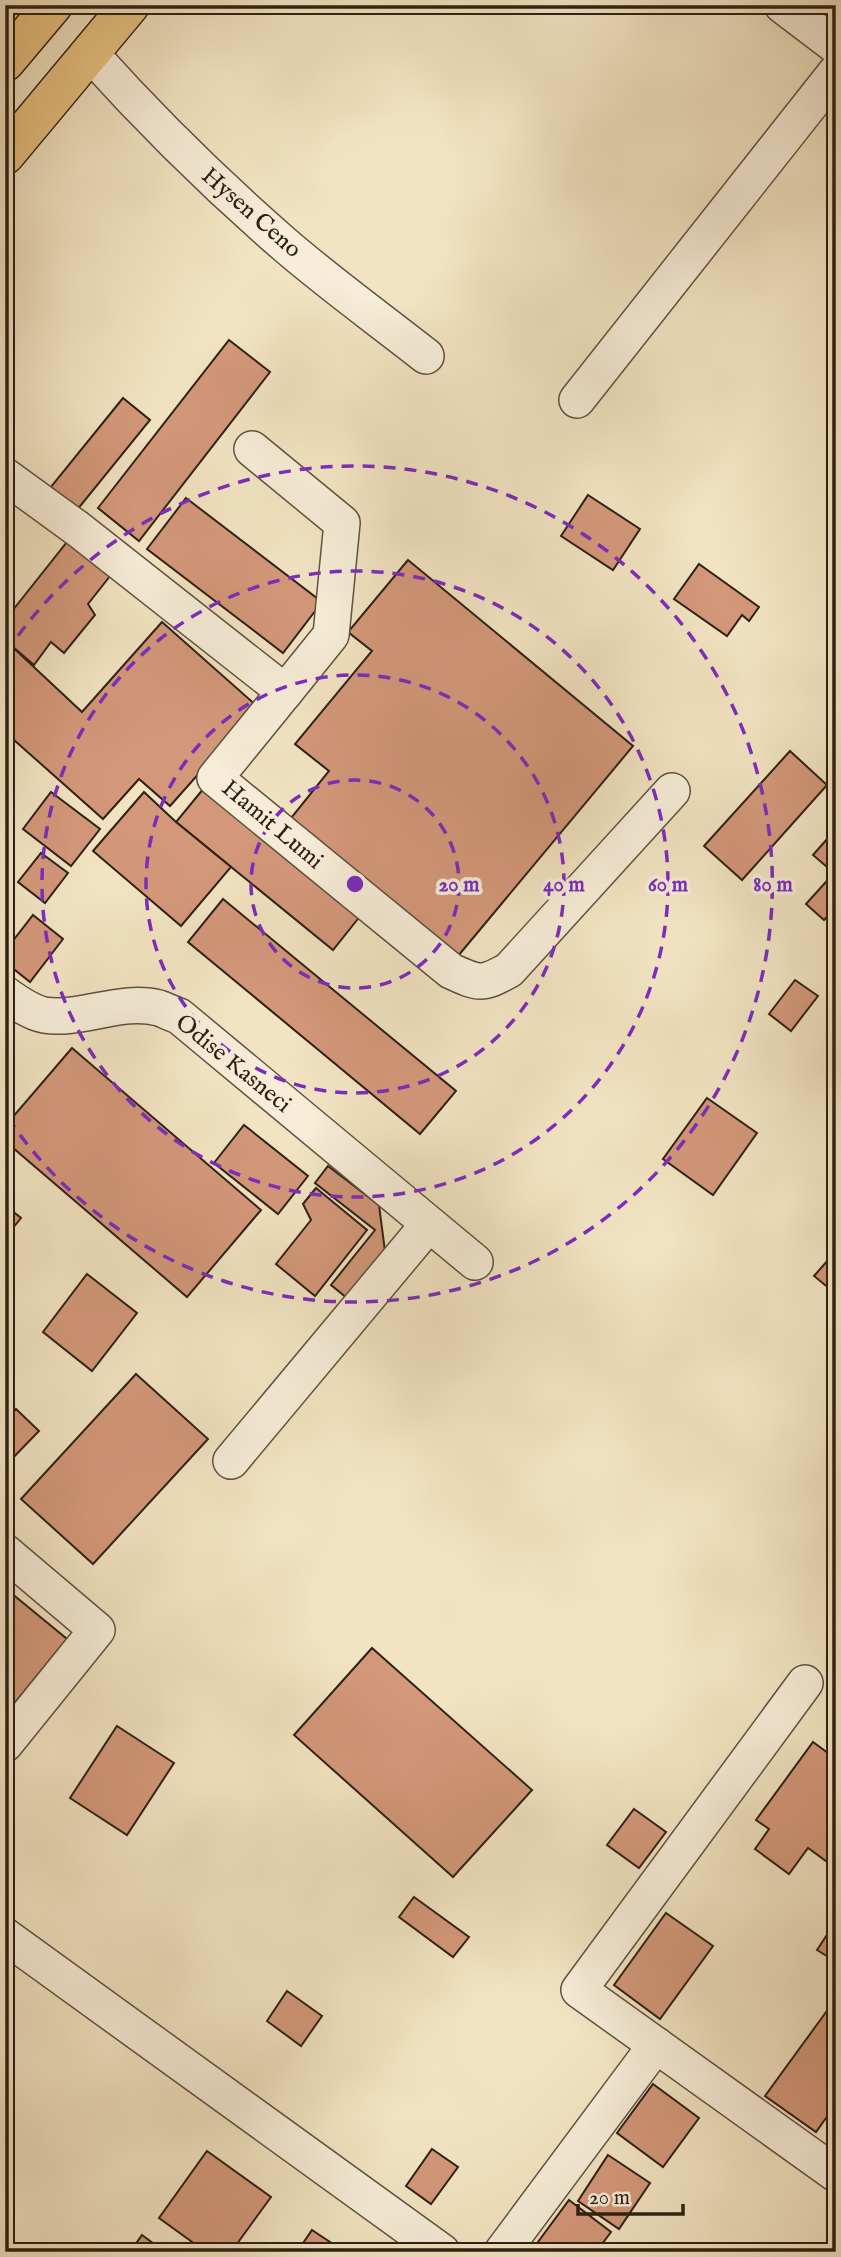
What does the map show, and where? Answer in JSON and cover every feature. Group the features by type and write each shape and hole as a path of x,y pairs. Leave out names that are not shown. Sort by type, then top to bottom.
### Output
{"main road":[{"path":"5,62 53,5"},
{"path":"5,155 130,5"}],"street":[{"path":"782,5 836,46"},
{"name":"Hysen Ceno","path":"90,53 149,118 225,191 286,246 426,356"},
{"path":"577,401 836,72"},
{"path":"5,476 78,529 285,692 331,635 342,523 252,449"},
{"name":"Hamit Lumi","path":"285,692 215,778 451,971 474,982 491,980 509,971 672,791"},
{"name":"Odise Kasneci","path":"5,994 19,1004 42,1014 66,1015 136,1006 157,1007 179,1016 475,1262"},
{"path":"231,1461 428,1225"},
{"path":"5,1552 97,1630 5,1744"},
{"path":"804,1683 579,1990 836,2174"},
{"path":"5,1936 442,2252"},
{"path":"502,2252 656,2045"}],"building":[{"path":"229,340 270,372 139,541 98,508"},
{"path":"123,398 150,420 77,510 50,488"},
{"path":"588,495 640,529 613,570 561,536"},
{"path":"186,498 322,602 283,653 147,549"},
{"path":"71,537 114,571 88,604 95,615 64,653 51,642 34,665 5,640 5,620"},
{"path":"408,560 633,746 458,956 291,818 329,771 295,744 372,651 348,632"},
{"path":"699,564 759,607 749,621 742,615 727,636 674,599"},
{"path":"162,622 258,707 170,806 139,779 103,819 5,732 5,640 82,712"},
{"path":"790,751 827,785 742,880 704,846"},
{"path":"204,788 361,915 333,950 176,822"},
{"path":"51,792 100,829 71,866 23,829"},
{"path":"144,792 231,867 181,926 93,851"},
{"path":"836,829 836,907 824,920 806,904 834,873 813,855"},
{"path":"41,853 68,873 45,903 18,882"},
{"path":"223,899 456,1091 420,1134 188,942"},
{"path":"33,915 63,939 30,982 5,962 5,951"},
{"path":"795,980 818,996 791,1031 769,1014"},
{"path":"72,1048 261,1210 187,1297 5,1141 5,1126"},
{"path":"707,1098 757,1133 713,1195 663,1159"},
{"path":"244,1125 308,1176 278,1214 214,1163"},
{"path":"836,1130 836,1146 828,1139"},
{"path":"328,1166 379,1205 386,1259 352,1302 331,1285 375,1230 315,1183"},
{"path":"316,1188 367,1230 315,1296 276,1264 311,1220 303,1204"},
{"path":"5,1205 21,1218 5,1238"},
{"path":"836,1251 836,1294 814,1276"},
{"path":"87,1274 137,1313 92,1371 43,1332"},
{"path":"136,1374 208,1439 93,1564 21,1499"},
{"path":"16,1409 39,1431 5,1466 5,1421"},
{"path":"5,1588 67,1639 5,1715"},
{"path":"372,1648 532,1790 453,1877 294,1735"},
{"path":"117,1726 174,1763 127,1835 70,1798"},
{"path":"813,1742 836,1759 836,1855 830,1864 808,1848 789,1874 755,1849 769,1829 756,1820"},
{"path":"634,1809 666,1832 639,1868 607,1845"},
{"path":"414,1897 469,1937 453,1957 399,1917"},
{"path":"666,1913 713,1946 660,2019 614,1985"},
{"path":"836,1921 836,1960 835,1961 817,1950"},
{"path":"287,1991 322,2016 301,2046 267,2021"},
{"path":"829,2008 836,2012 836,2104 816,2132 765,2096"},
{"path":"653,2084 699,2118 663,2167 617,2133"},
{"path":"432,2149 458,2167 431,2204 406,2186"},
{"path":"207,2151 271,2197 231,2252 206,2252 159,2218"},
{"path":"608,2155 650,2183 619,2229 578,2201"},
{"path":"569,2200 611,2232 596,2252 543,2252 535,2246"},
{"path":"312,2230 345,2252 297,2252"},
{"path":"142,2235 165,2252 130,2252"}]}
